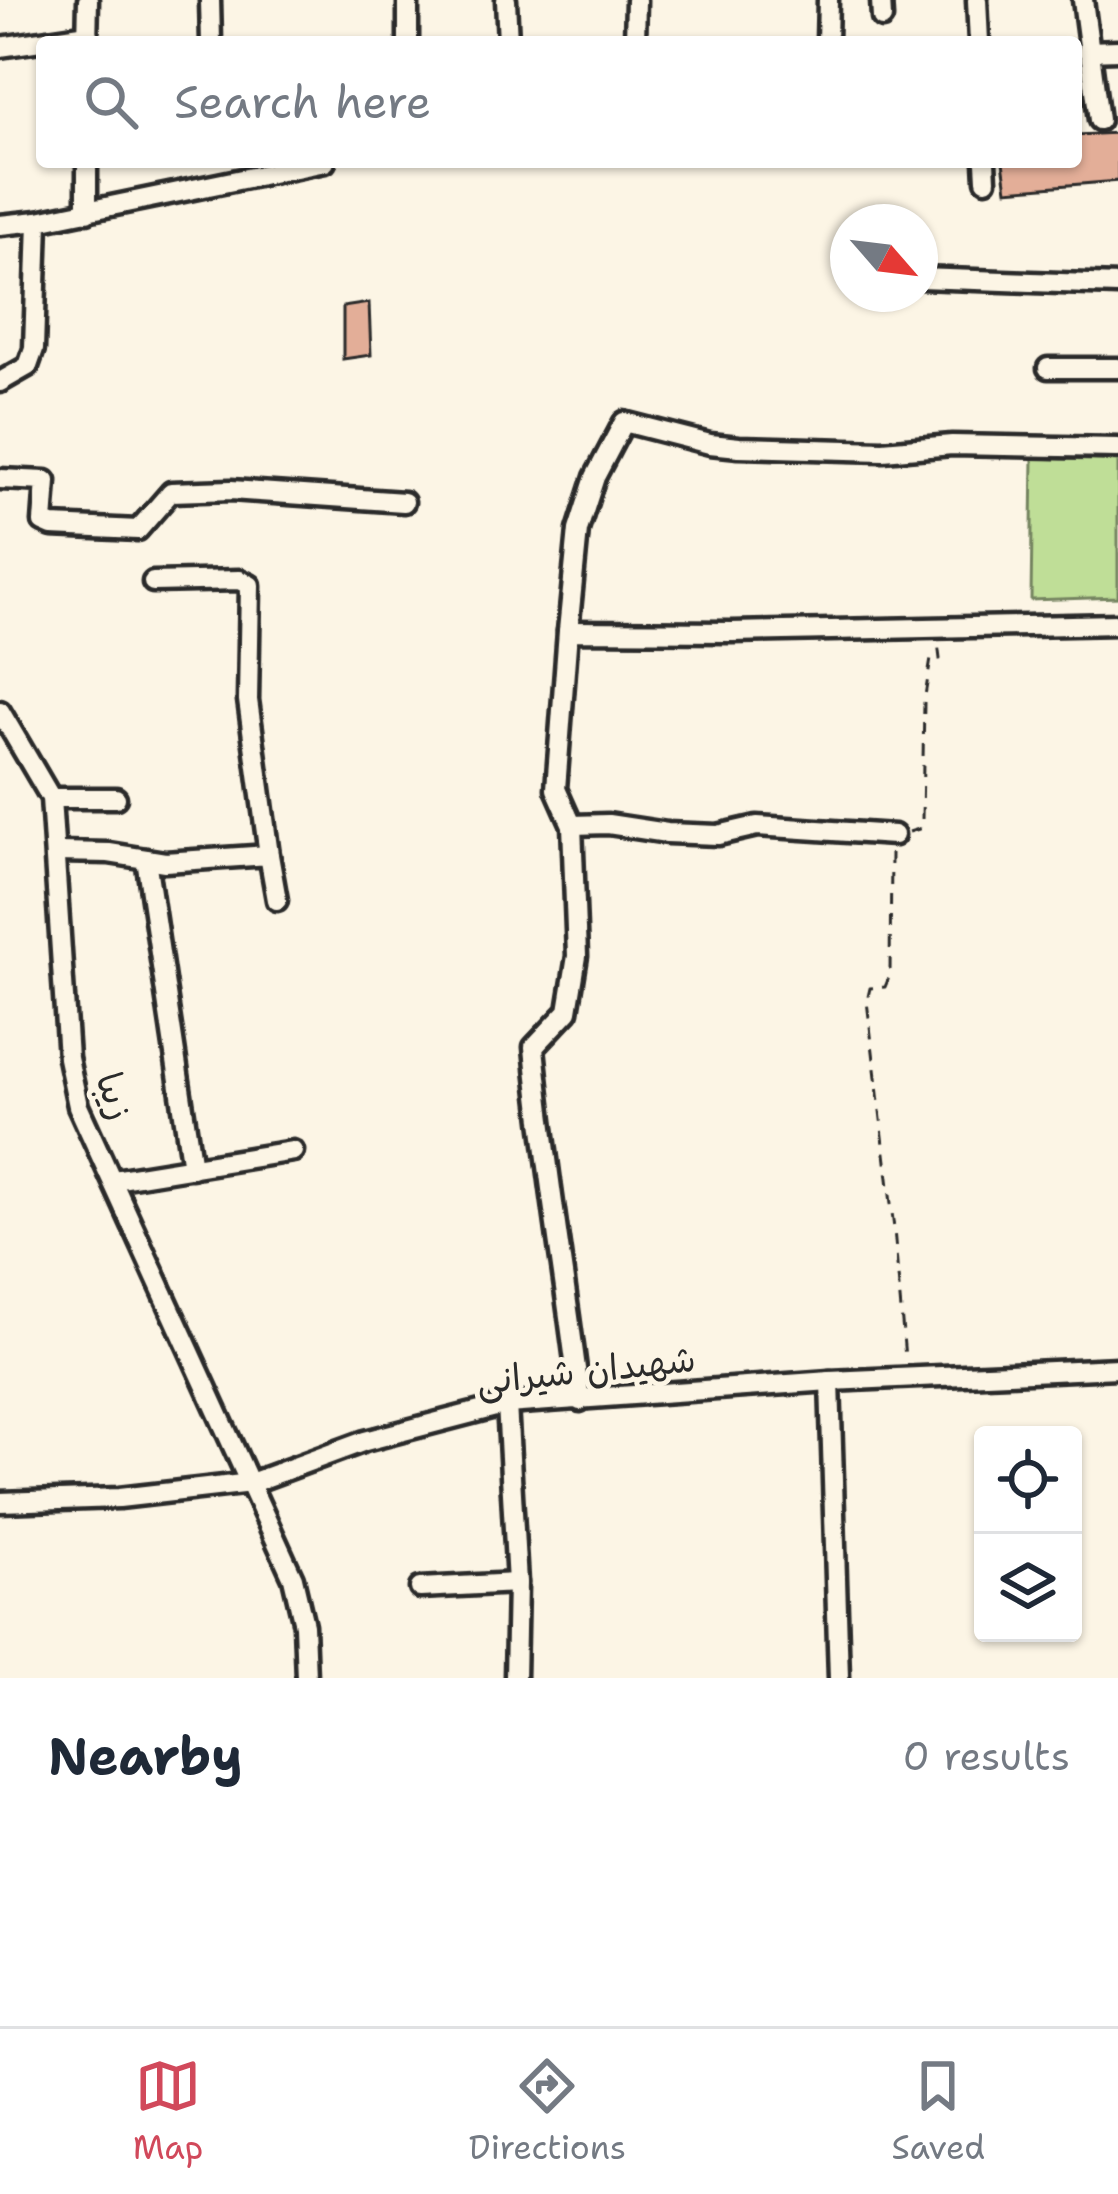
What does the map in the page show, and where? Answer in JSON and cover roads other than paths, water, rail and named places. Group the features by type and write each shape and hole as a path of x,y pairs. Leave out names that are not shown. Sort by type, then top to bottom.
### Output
{"street":[{"path":"88,0 88,36"},
{"path":"210,0 211,36"},
{"path":"408,0 409,36"},
{"path":"506,0 508,36"},
{"path":"635,36 636,0"},
{"path":"827,36 828,0"},
{"path":"977,0 979,36"},
{"path":"1083,0 1099,119"},
{"path":"0,47 36,43"},
{"path":"1088,51 1118,50"},
{"path":"87,168 87,212"},
{"path":"213,168 213,186"},
{"path":"0,225 87,212 297,168"},
{"path":"0,382 28,366 34,350 38,221"},
{"path":"938,279 1118,285"},
{"path":"1048,368 1118,368"},
{"path":"580,1401 534,1047 568,1010 577,956 572,824 556,789 578,530 595,477 624,422 739,447 867,451 966,445 1118,448"},
{"path":"0,479 46,481 43,522 52,526 138,530 170,491 231,490 404,502"},
{"path":"152,582 240,580 250,585 248,700 277,900"},
{"path":"568,631 1118,623"},
{"name":"زیبا","path":"0,711 51,798 68,1058 78,1106 293,1578 304,1625 306,1678"},
{"path":"51,798 116,797"},
{"path":"572,824 718,835 757,826 894,835"},
{"path":"56,852 109,853 165,862 269,855"},
{"path":"146,859 192,1168"},
{"path":"114,1180 293,1150"},
{"name":"شهیدان شیرانی","path":"0,1502 119,1498 251,1483 365,1441 507,1404 830,1381 1118,1368"},
{"path":"830,1381 839,1678"},
{"path":"507,1404 518,1583 515,1678"},
{"path":"420,1588 518,1583"}]}
